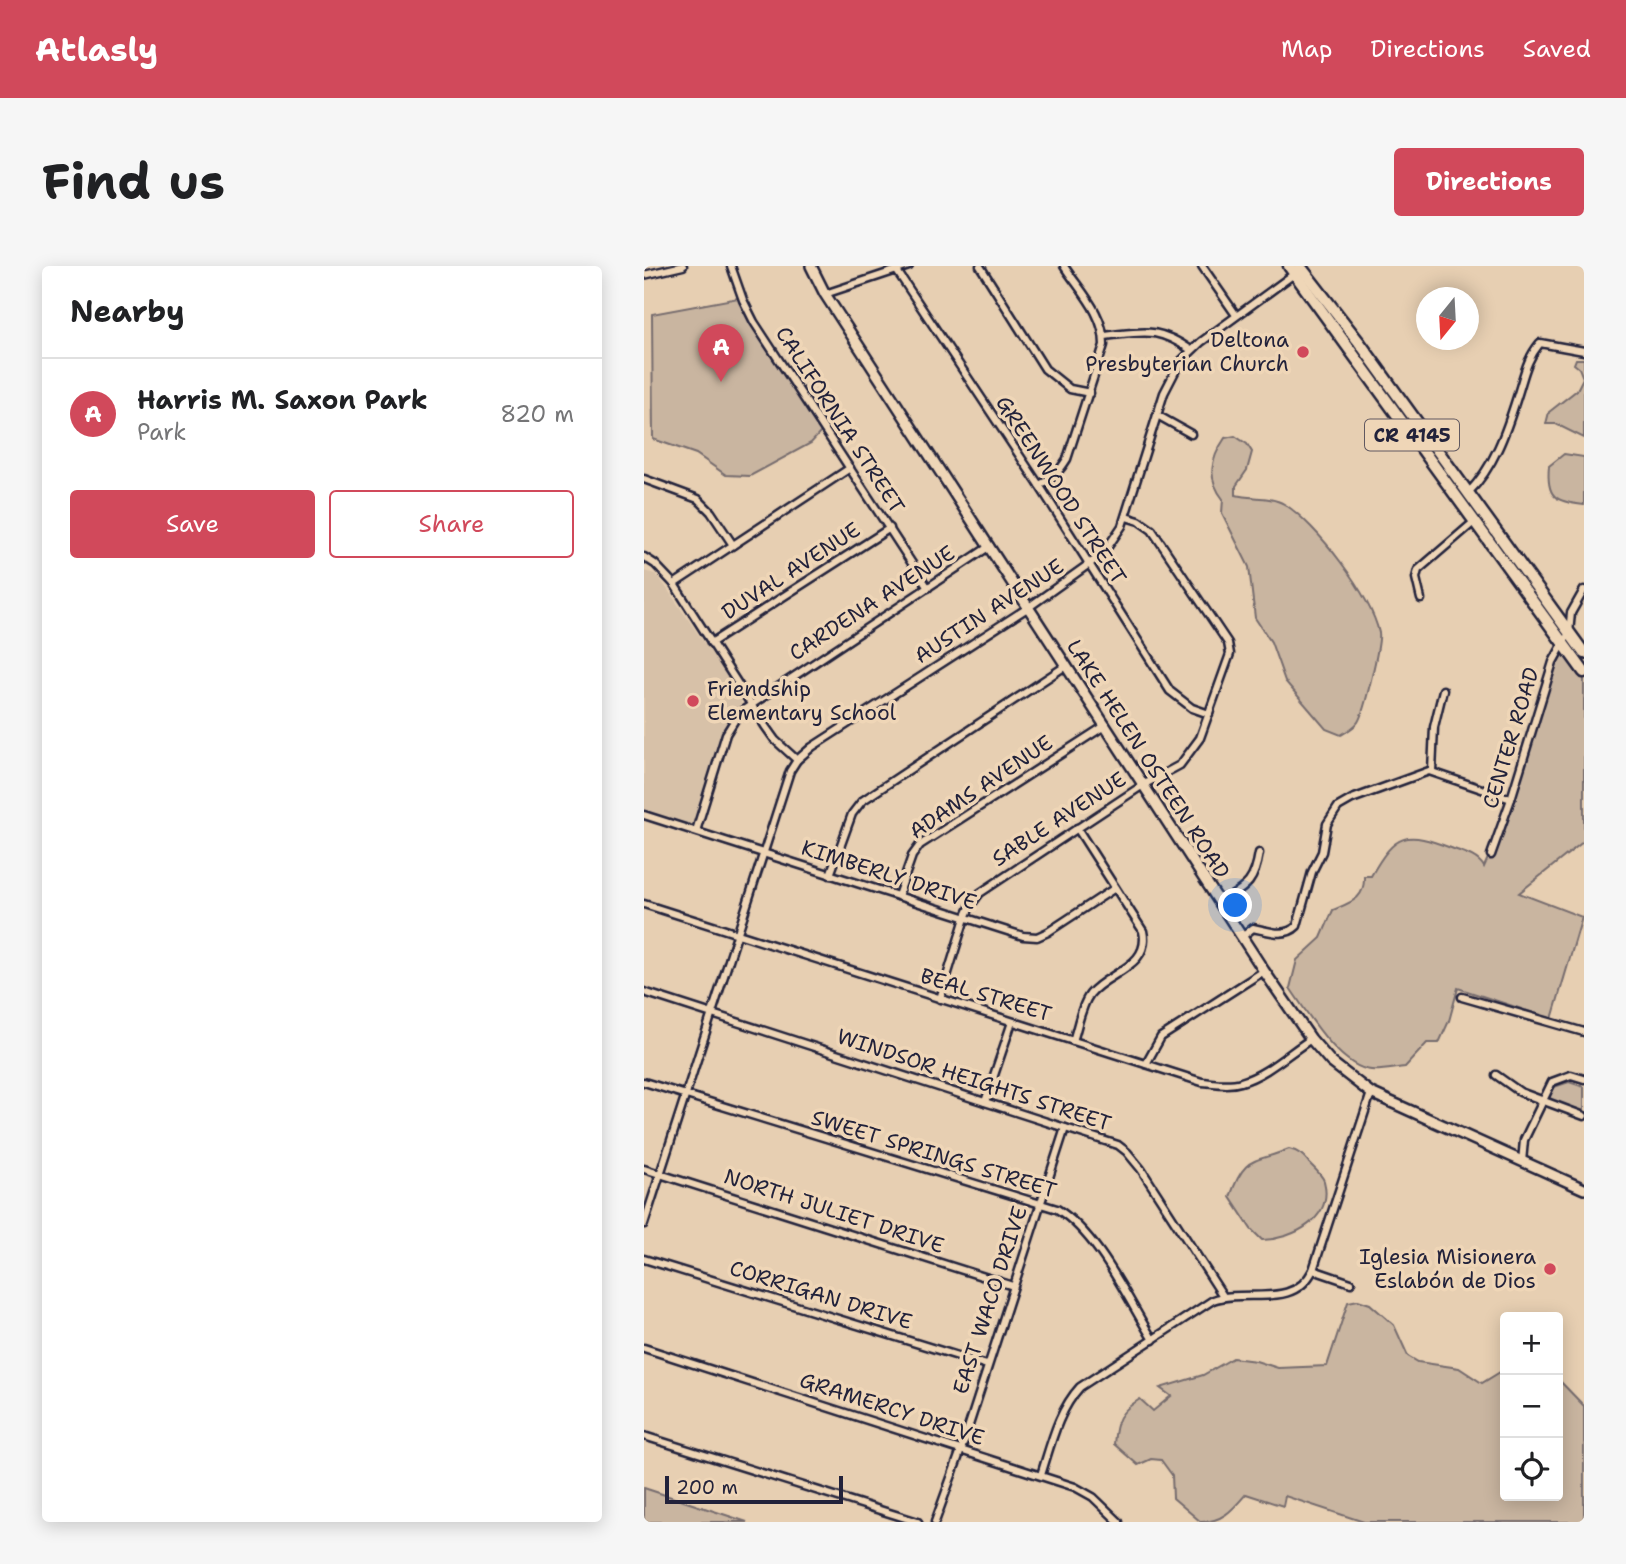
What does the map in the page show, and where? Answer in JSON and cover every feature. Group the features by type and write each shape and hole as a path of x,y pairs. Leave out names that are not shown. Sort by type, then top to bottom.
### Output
{"main road":[{"name":"CR 4145","path":"1298,268 1468,493 1584,653"},
{"name":"CR 4145","path":"1298,268 1584,672"}],"street":[{"path":"644,275 683,266"},
{"name":"CALIFORNIA STREET","path":"732,266 754,321 928,588"},
{"name":"LAKE HELEN OSTEEN ROAD","path":"811,266 825,294 1264,971 1311,1039 1331,1062 1371,1093 1584,1189"},
{"path":"825,294 909,266"},
{"path":"979,266 1045,369 1070,389 1090,393"},
{"path":"1039,485 1055,475 1066,459 1104,345 1097,312 1066,268 1075,266"},
{"path":"1202,266 1236,315"},
{"name":"AUSTIN AVENUE","path":"644,1224 790,771 797,760 812,747 1089,566 1111,544 1126,517 1157,415 1180,362 1191,350 1298,268"},
{"name":"GREENWOOD STREET","path":"897,271 1039,485 1170,691 1192,708 1209,714"},
{"path":"1104,336 1150,331 1163,333 1191,350"},
{"path":"1468,493 1484,477 1496,454 1513,411 1529,356 1540,343 1584,351"},
{"path":"1157,415 1191,434"},
{"path":"674,584 850,468"},
{"path":"644,479 698,499 711,512 733,545"},
{"name":"SABLE AVENUE","path":"940,999 965,918 980,893 1143,785 1180,765 1200,738 1230,654 1227,643 1152,530 1139,521 1126,517"},
{"path":"1421,599 1416,578 1418,570 1475,521"},
{"name":"DUVAL AVENUE","path":"711,643 890,528"},
{"name":"CARDENA AVENUE","path":"696,831 726,734 739,713 750,703 990,547"},
{"path":"644,557 655,564 674,584 775,740 797,760"},
{"name":"CENTER ROAD","path":"1491,855 1553,662 1569,633 1571,613 1584,590"},
{"path":"830,875 852,814 862,801 1067,665"},
{"path":"1432,771 1434,727 1443,690"},
{"name":"ADAMS AVENUE","path":"898,896 912,856 920,845 1106,725"},
{"path":"1242,937 1253,928 1279,933 1292,931 1297,926 1312,872 1322,852 1324,834 1338,807 1352,799 1432,771 1511,799"},
{"name":"KIMBERLY DRIVE","path":"644,815 1023,936 1037,937 1048,932 1115,888"},
{"path":"1073,1041 1087,997 1097,985 1133,963 1142,954 1145,939 1143,931 1077,828"},
{"path":"1220,903 1251,883 1259,853"},
{"name":"BEAL STREET","path":"644,904 1202,1082 1239,1083 1256,1076 1311,1039"},
{"path":"1146,1065 1161,1037 1264,971"},
{"name":"WINDSOR HEIGHTS STREET","path":"644,992 1106,1140 1127,1153 1141,1169 1223,1296"},
{"path":"1462,997 1584,1032"},
{"path":"985,1102 1012,1022"},
{"path":"1496,1075 1520,1092 1584,1116"},
{"path":"1522,1162 1524,1140 1552,1082 1571,1075 1584,1079"},
{"name":"SWEET SPRINGS STREET","path":"644,1082 1057,1209 1073,1219 1090,1237 1153,1340"},
{"path":"1041,1475 1067,1401 1080,1387 1213,1300 1223,1296 1282,1296 1295,1291 1303,1284 1313,1270 1371,1093"},
{"name":"EAST WACO DRIVE","path":"935,1522 961,1450 1065,1128"},
{"name":"NORTH JULIET DRIVE","path":"644,1169 1013,1286"},
{"name":"CORRIGAN DRIVE","path":"644,1259 987,1365"},
{"path":"1313,1270 1351,1283"},
{"name":"GRAMERCY DRIVE","path":"644,1348 1075,1487 1093,1497 1119,1522"},
{"path":"644,1436 918,1522"}],"shaded area":[{"path":"738,298 822,431 811,443 750,476 726,475 696,454 653,439 652,314"},
{"path":"1576,359 1584,359 1584,438 1556,424 1546,424 1549,412 1577,390 1583,378 1574,364"},
{"path":"1235,436 1247,444 1252,452 1247,470 1236,486 1236,495 1279,501 1297,513 1326,543 1354,581 1374,618 1379,639 1368,693 1358,722 1341,735 1326,729 1285,681 1271,642 1255,618 1249,567 1222,513 1223,499 1214,484 1212,469 1216,454 1225,438"},
{"path":"1564,454 1584,457 1584,505 1559,500 1551,491 1549,466"},
{"name":"Friendship Elementary School","path":"644,571 655,574 661,580 742,698 741,704 731,716 694,822 687,825 644,811"},
{"path":"1563,650 1584,678 1584,841 1519,893 1582,917 1552,1019 1458,988 1449,1021 1439,1043 1427,1043 1405,1067 1371,1070 1359,1067 1325,1037 1290,988 1297,960 1321,938 1333,910 1360,895 1364,876 1371,876 1395,843 1404,839 1423,839 1469,855 1484,867 1488,858 1493,859 1556,663"},
{"path":"1569,1082 1584,1087 1584,1112 1576,1109 1571,1111 1551,1102 1549,1097 1554,1087"},
{"path":"1289,1149 1303,1156 1323,1179 1323,1206 1317,1216 1298,1231 1262,1240 1251,1229 1230,1197 1240,1173 1252,1162"},
{"path":"1358,1300 1370,1304 1394,1325 1408,1356 1418,1362 1459,1368 1482,1383 1500,1372 1500,1501 1563,1501 1563,1384 1584,1406 1584,1522 1364,1522 1285,1496 1283,1506 1246,1494 1221,1517 1201,1522 1173,1498 1172,1475 1161,1460 1151,1459 1138,1465 1114,1444 1120,1417 1133,1404 1140,1399 1153,1411 1171,1396 1160,1388 1203,1375 1233,1358 1278,1368 1327,1366 1348,1302"},
{"path":"644,1488 747,1522 644,1522"}],"place":[{"name":"Deltona Presbyterian Church","path":"1303,352"},
{"name":"Harris M. Saxon Park","path":"721,382"},
{"name":"Friendship Elementary School","path":"693,701"},
{"name":"Iglesia Misionera Eslabón de Dios","path":"1550,1269"}]}
